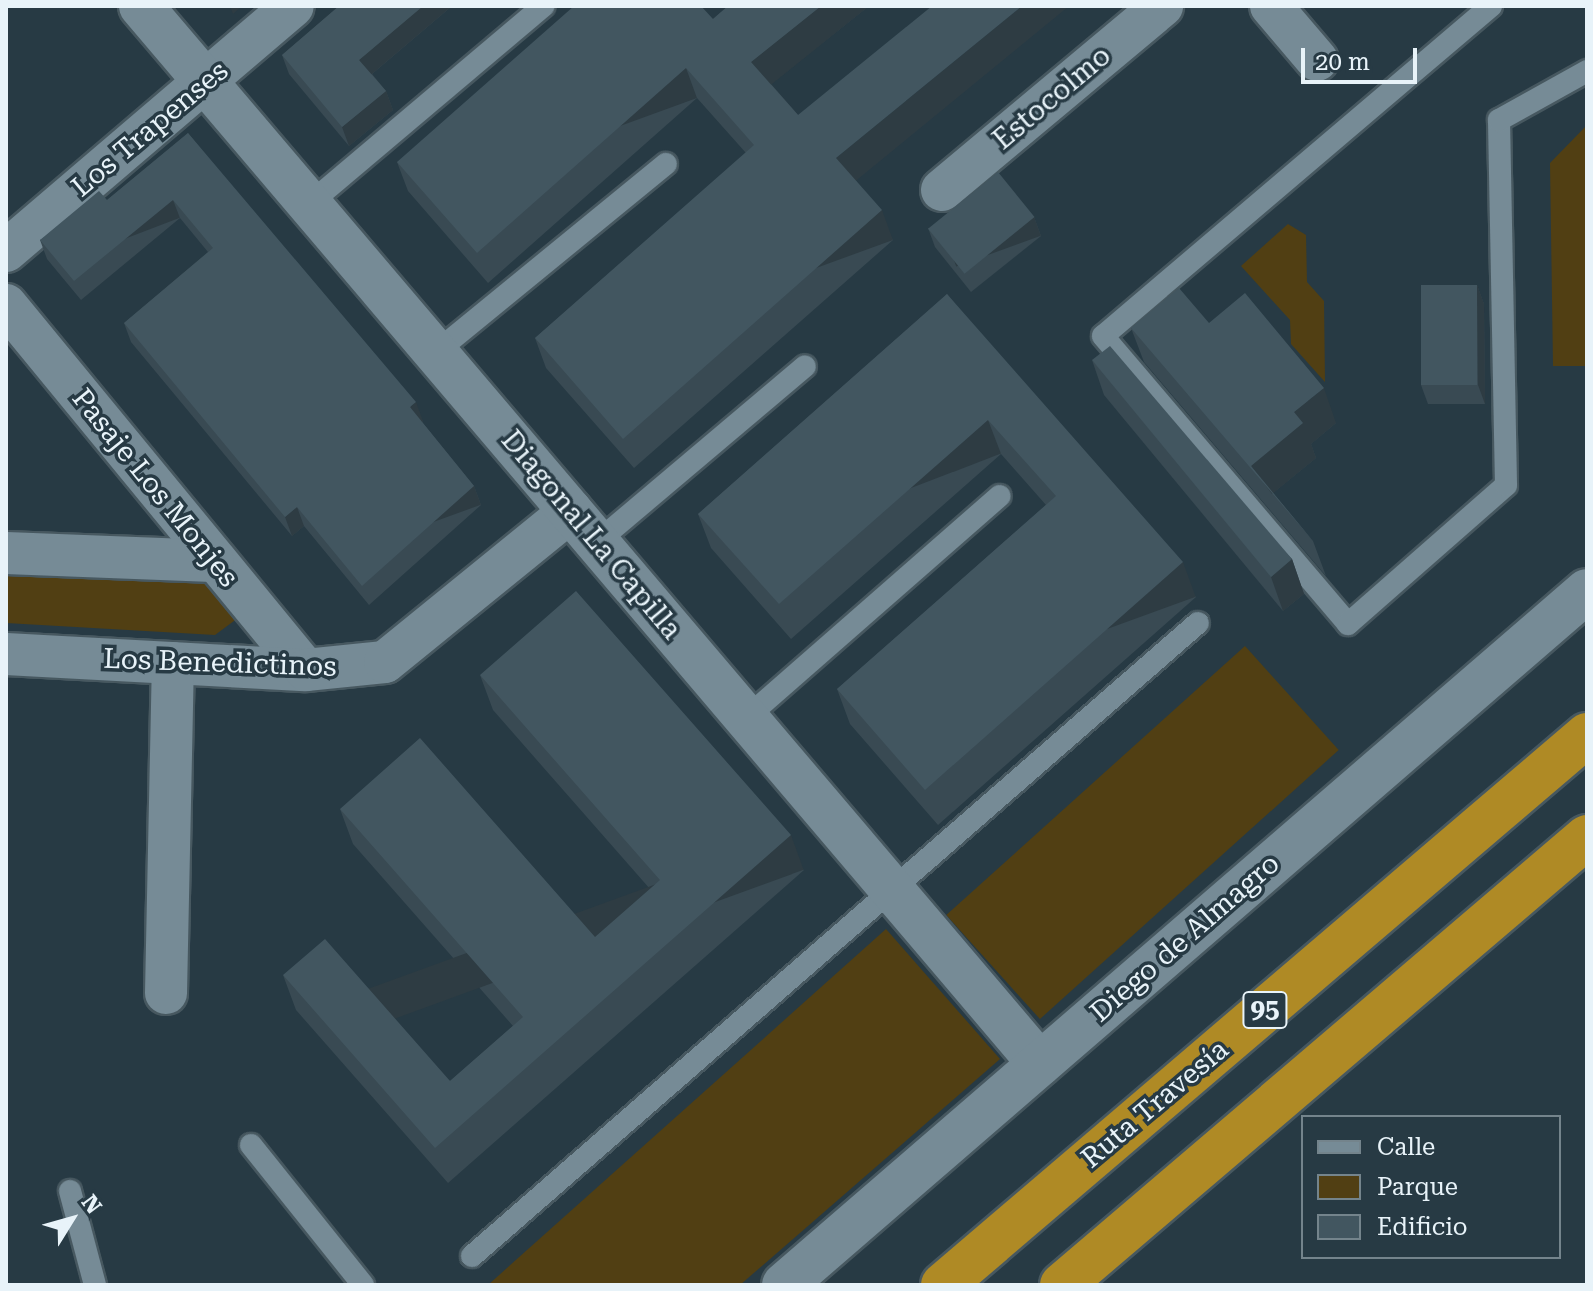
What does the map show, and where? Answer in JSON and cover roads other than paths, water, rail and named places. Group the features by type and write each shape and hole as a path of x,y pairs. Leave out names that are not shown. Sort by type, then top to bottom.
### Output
{"highway":[{"name":"Ruta Travesía","path":"943,1285 1587,735"},
{"path":"1062,1285 1587,837"}],"street":[{"name":"Diagonal La Capilla","path":"141,6 1040,1064"},
{"name":"Los Trapenses","path":"6,251 293,6"},
{"name":"Estocolmo","path":"942,190 1162,6"},
{"path":"1271,6 1317,60"},
{"name":"Pasaje Los Monjes","path":"6,305 213,561 306,670"},
{"name":"Los Benedictinos","path":"6,654 306,670 367,666 402,653 584,526"},
{"path":"6,553 213,561"},
{"name":"Diego de Almagro","path":"784,1285 1587,591"},
{"path":"166,993 173,663"}],"lane":[{"path":"309,204 543,6"},
{"path":"1491,6 1103,336 1348,624 1506,485 1499,120 1587,71"},
{"path":"436,352 666,164"},
{"path":"584,526 805,366"},
{"path":"746,718 1000,496"},
{"path":"472,1256 890,887 1198,623"},
{"path":"251,1145 363,1285"},
{"path":"70,1191 95,1285"}]}
